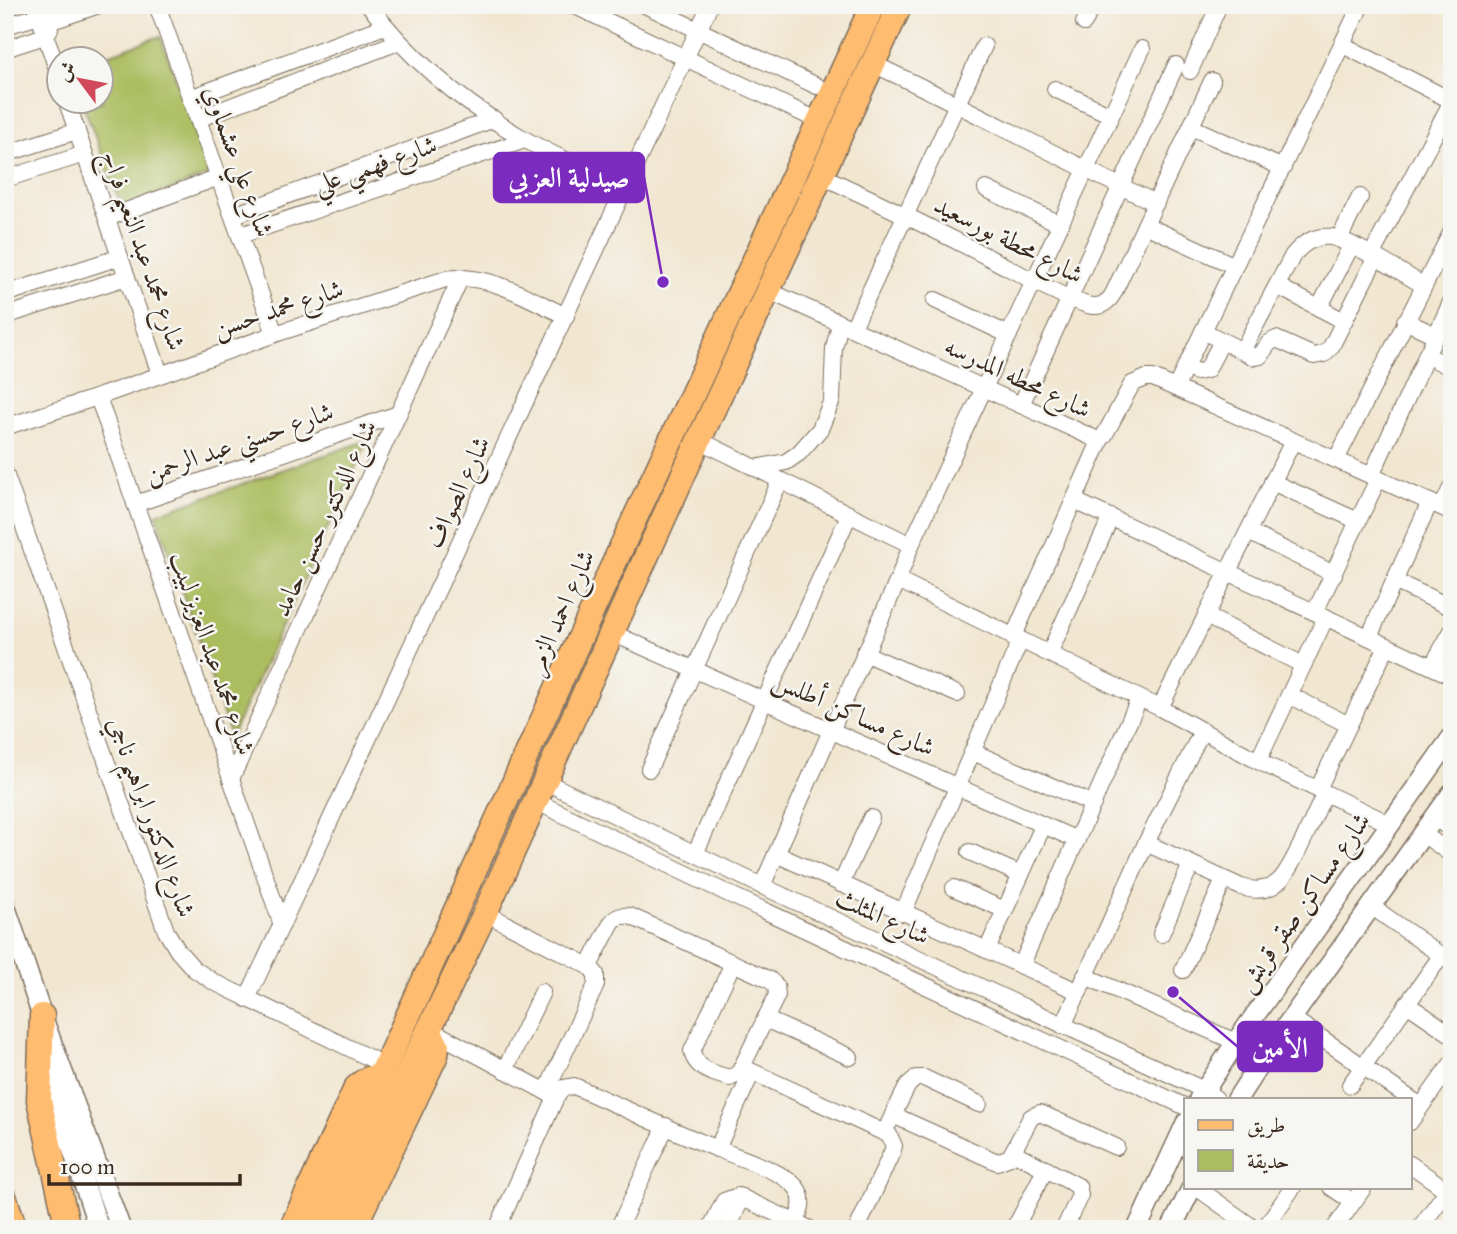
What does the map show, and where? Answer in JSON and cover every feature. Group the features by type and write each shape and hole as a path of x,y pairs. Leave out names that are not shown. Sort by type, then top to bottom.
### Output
{"main road":[{"path":"820,121 814,104 817,86 855,5"},
{"name":"شارع احمد الزمر","path":"311,1229 609,574 873,5"},
{"path":"874,62 900,5"},
{"name":"شارع احمد الزمر","path":"333,1229 485,913 820,175 874,62 897,44 916,5"},
{"path":"46,1023 38,1072 39,1100 68,1229"},
{"path":"354,1229 436,1055 434,1037 429,1029"},
{"path":"291,1229 356,1088 363,1081 383,1071"},
{"path":"5,1199 15,1229"}],"street":[{"path":"5,49 45,36 58,19 99,5"},
{"name":"شارع علي عشماوي","path":"157,5 275,334"},
{"path":"369,5 398,42 454,90 494,119 525,140 626,189"},
{"path":"573,5 820,121"},
{"path":"645,5 817,86"},
{"name":"شارع الصواف","path":"247,999 710,5"},
{"path":"1084,23 1092,5"},
{"path":"1021,405 1120,187 1219,5"},
{"path":"1176,387 1361,5"},
{"path":"5,26 37,10 58,19"},
{"path":"37,10 49,46"},
{"path":"190,98 385,26"},
{"path":"198,119 398,42"},
{"path":"1203,331 1257,357 1272,340 1280,339 1309,354 1319,356 1328,351 1452,101 1343,45"},
{"path":"755,468 786,462 799,453 820,429 832,400 834,348 906,215 984,46"},
{"path":"762,886 898,580 911,545 1142,49"},
{"path":"874,62 1085,170 1156,203"},
{"name":"شارع محطة بورسعيد","path":"820,175 906,215 1034,281 1094,306 1106,303 1111,298 1212,81"},
{"path":"1055,89 1111,115"},
{"name":"شارع محمد عبد النعيم فراج","path":"72,116 160,374"},
{"name":"شارع فهمي علي","path":"234,215 494,119"},
{"path":"1191,127 1283,168"},
{"path":"5,154 77,131"},
{"name":"شارع فهمي علي","path":"241,236 525,140"},
{"path":"5,179 85,154"},
{"path":"107,218 219,177"},
{"path":"986,189 1060,224"},
{"path":"1319,308 1360,197"},
{"path":"1145,225 1235,266"},
{"path":"1336,460 1452,231"},
{"path":"1242,351 1293,254 1306,242 1322,237 1345,242 1423,285"},
{"path":"120,257 8,293 11,314 127,277"},
{"name":"شارع محمد حسن","path":"5,427 275,334 461,276 483,279 566,316"},
{"name":"شارع الدكتور حسن حامد","path":"231,779 461,276"},
{"path":"1277,286 1344,321"},
{"name":"شارع محطه المدرسه","path":"769,290 1094,439 1101,439 1132,384 1153,378 1441,507"},
{"path":"934,300 1009,335"},
{"path":"1258,761 1303,665 1334,573 1452,300"},
{"path":"1405,321 1435,335"},
{"path":"1185,366 1197,372 1204,372 1222,341"},
{"path":"1426,355 1452,368"},
{"name":"شارع محمد عبد العزيز لبيب","path":"98,397 282,925"},
{"name":"شارع حسني عبد الرحمن","path":"135,504 398,414"},
{"path":"903,913 973,752 1101,439"},
{"path":"699,440 911,545"},
{"path":"1160,708 1293,441"},
{"name":"شارع الدكتور ابراهيم ناجي","path":"5,473 166,931 178,951 194,969 214,982 383,1071"},
{"path":"649,769 780,481"},
{"path":"1272,482 1358,522"},
{"path":"1369,637 1394,581 1452,486"},
{"path":"1075,500 1452,676"},
{"path":"695,854 849,515"},
{"path":"1049,654 1111,517"},
{"path":"1248,533 1334,573"},
{"path":"898,580 1160,708 1258,761 1390,824"},
{"path":"1394,581 1452,608"},
{"path":"1206,616 1303,665"},
{"path":"1432,666 1452,631"},
{"name":"شارع مساكن أطلس","path":"611,632 1077,840"},
{"path":"1146,843 1250,890 1270,887 1278,882 1285,874 1349,725 1387,646"},
{"path":"864,653 957,694"},
{"path":"1289,695 1349,725"},
{"path":"1021,966 1139,699"},
{"path":"1063,1026 1146,843 1202,731"},
{"name":"شارع مساكن صقر قريش","path":"1206,1096 1236,1042 1452,737"},
{"path":"973,752 1093,804"},
{"name":"شارع المثلث","path":"539,791 608,813 1136,1060 1206,1096"},
{"name":"شارع المثلث","path":"539,791 600,831 731,895 1184,1106"},
{"path":"1238,1098 1452,793"},
{"path":"600,831 608,813"},
{"path":"1434,817 1452,830"},
{"path":"841,884 871,818"},
{"path":"987,950 1043,826"},
{"path":"1422,834 1452,855"},
{"path":"970,852 1021,875"},
{"path":"776,854 1079,992"},
{"path":"1161,934 1191,864"},
{"path":"1183,970 1224,880"},
{"path":"954,888 1005,910"},
{"path":"5,905 121,1229"},
{"path":"1350,1085 1407,1004 1447,959 1371,906"},
{"path":"485,913 590,965 596,974 596,985 497,1229"},
{"path":"590,965 612,922 626,915 770,980 776,986 777,995 765,1019 717,1149"},
{"path":"733,963 692,1051 699,1066 727,1077 737,1076 747,1069"},
{"path":"1085,976 1236,1042"},
{"path":"505,1070 541,992"},
{"path":"1407,1004 1452,1035"},
{"path":"1292,1018 1410,1098"},
{"path":"765,1019 850,1057"},
{"path":"46,1023 54,1094 99,1229"},
{"path":"429,1029 551,1094"},
{"path":"1127,1079 1132,1079 1138,1073 1136,1060"},
{"path":"1412,1119 1452,1063"},
{"path":"747,1069 884,1132 892,1140 892,1152 859,1228"},
{"path":"884,1132 910,1082 920,1078 979,1104"},
{"path":"551,1094 574,1086 755,1163 798,1189 803,1226 742,1197 733,1196 724,1201 710,1229"},
{"path":"1412,1099 1422,1106"},
{"path":"893,1115 992,1161 1006,1160 1031,1117 1040,1113 1116,1147"},
{"path":"618,1229 666,1126"},
{"path":"1137,1229 1184,1127"},
{"path":"1013,1152 1073,1182 1079,1188 1080,1195 1064,1229"},
{"path":"1412,1165 1450,1189 1419,1229"},
{"path":"1012,1229 1046,1168"},
{"path":"1171,1229 1193,1188"},
{"path":"1195,1188 1255,1229"},
{"path":"1264,1229 1292,1188"},
{"path":"1332,1188 1353,1202"},
{"path":"1334,1229 1363,1188"},
{"path":"727,1229 742,1197"}],"green space":[{"path":"160,36 212,174 122,208 87,116 116,116 116,52"},
{"path":"368,440 231,737 156,514"}],"place":[{"name":"صيدلية العزبي","path":"663,282"},
{"name":"الأمين","path":"1173,992"}]}
